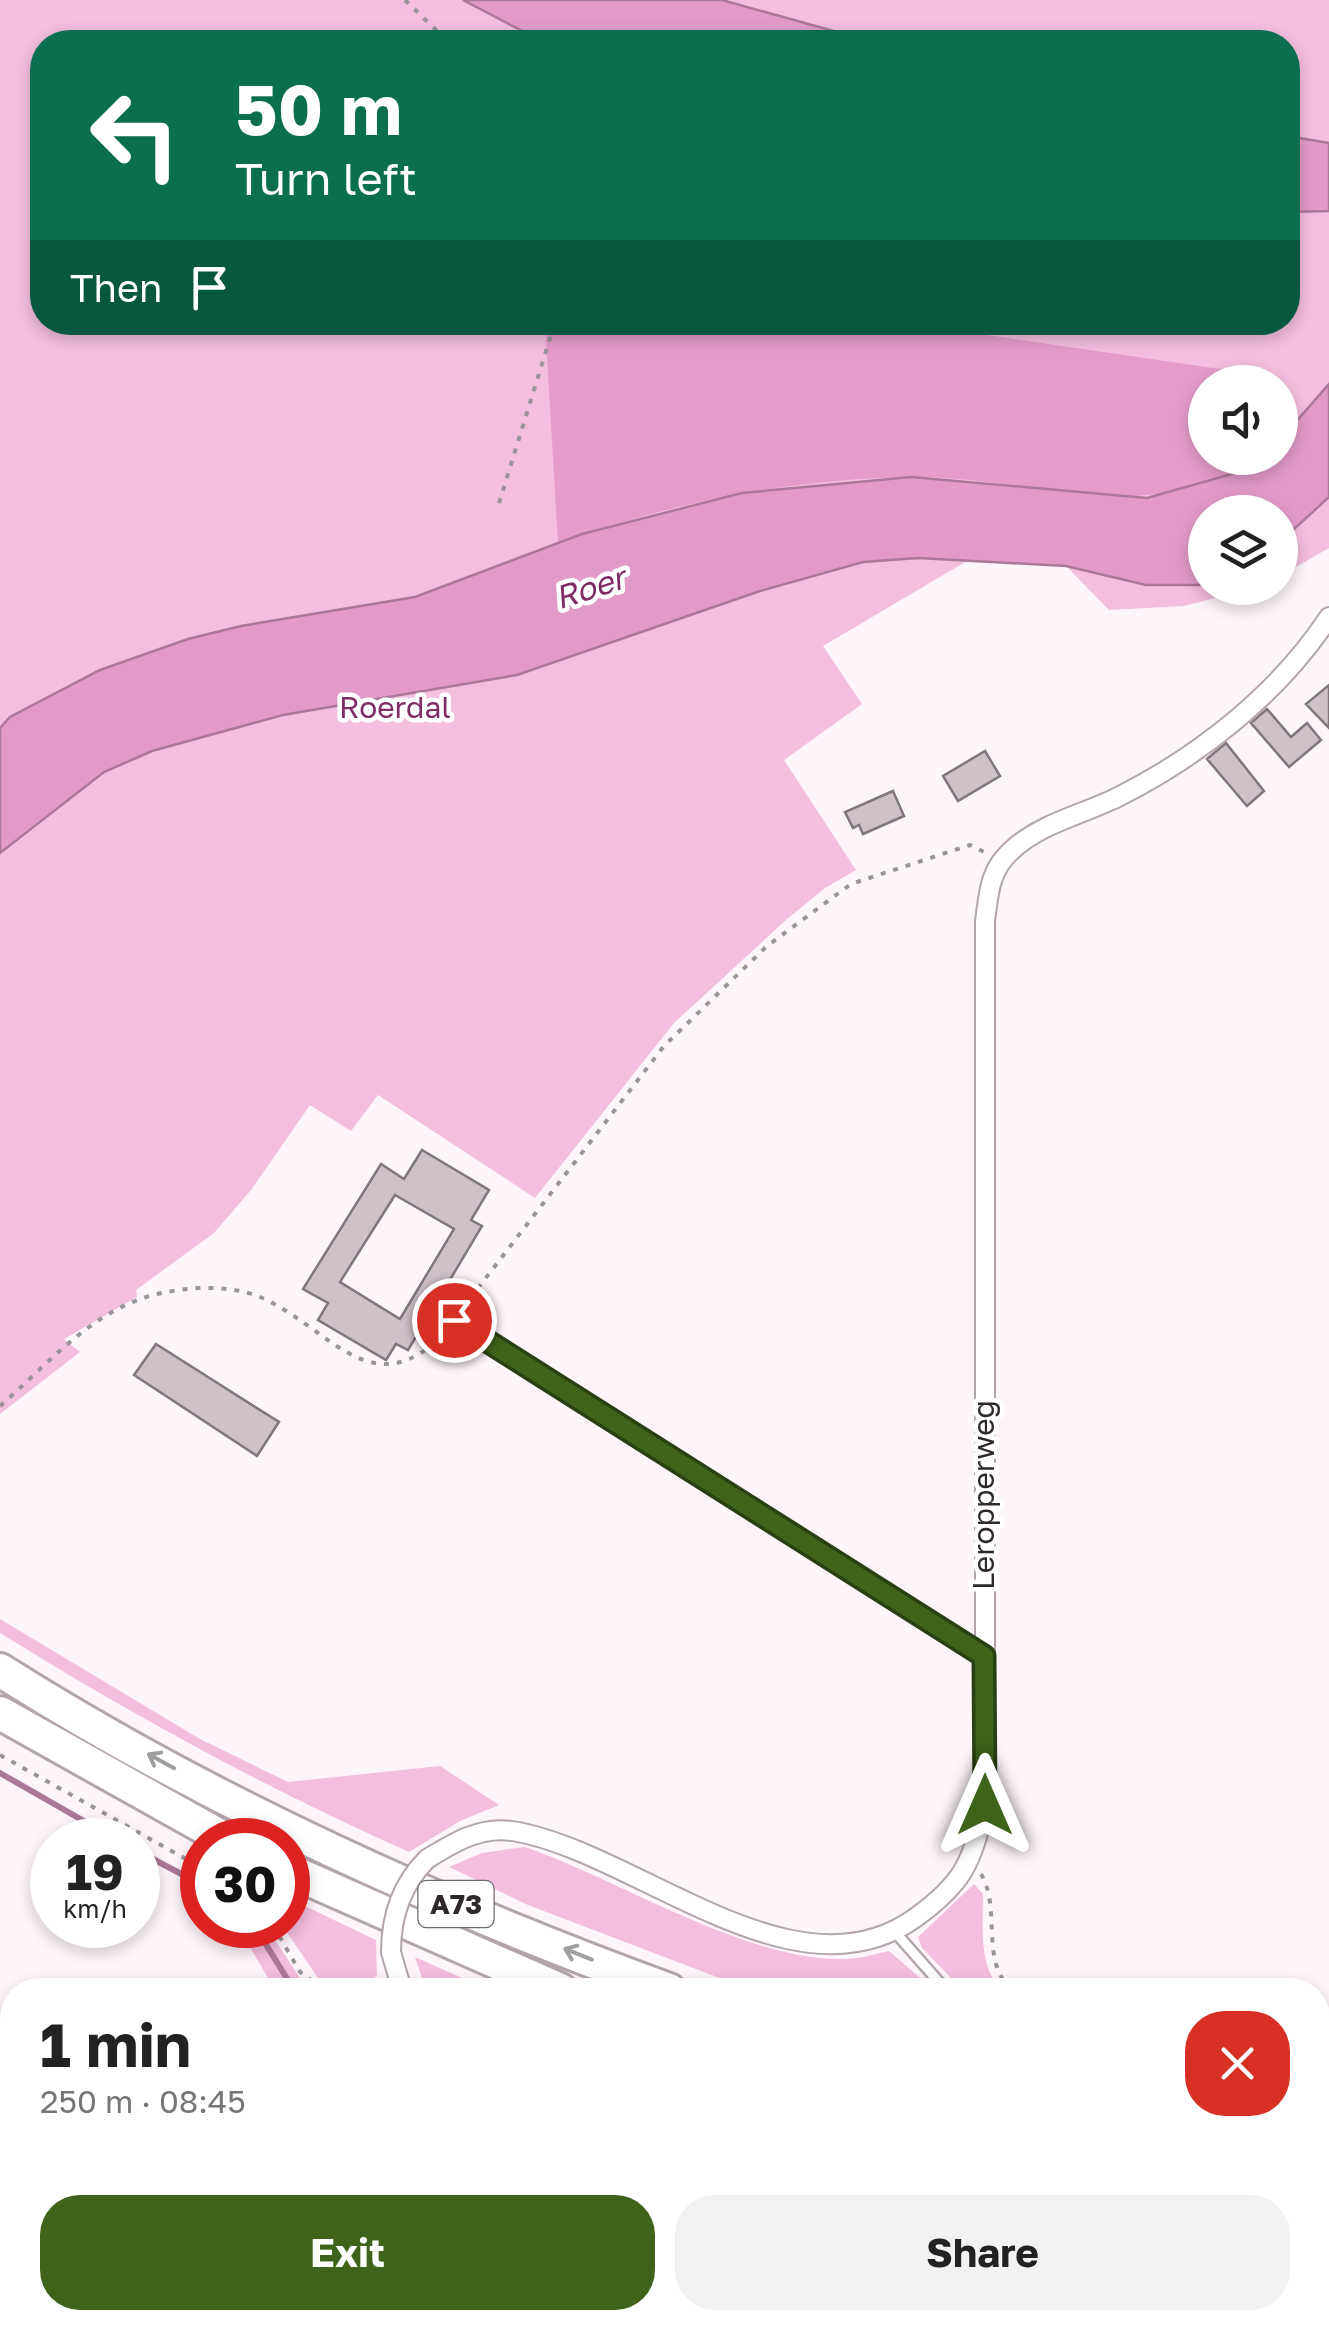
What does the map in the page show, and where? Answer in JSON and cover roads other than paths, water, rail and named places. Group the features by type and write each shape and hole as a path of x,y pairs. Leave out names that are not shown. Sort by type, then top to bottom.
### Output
{"highway":[{"name":"A73","path":"0,1670 170,1766 329,1847 502,1924 639,1978"},
{"path":"0,1714 187,1818"},
{"name":"A73","path":"310,1880 533,1978"}],"street":[{"name":"Leropperweg","path":"399,1978 391,1952 392,1929 403,1892 427,1859 480,1832 512,1831 578,1853 739,1923 795,1940 852,1944 895,1932 933,1904 972,1860 985,1805 985,921 992,874 1028,837 1120,796 1189,754 1285,674 1329,617"}],"lane":[{"path":"454,1320 984,1656"},
{"path":"895,1932 935,1978"}],"water":[{"path":"463,0 722,0 830,30 520,30"},
{"path":"1300,138 1329,143 1329,211 1300,212"},
{"name":"Roer","path":"1329,384 1329,497 1298,525 1298,495 1188,495 1188,585 1146,585 1066,566 918,558 863,562 760,591 517,675 283,715 152,751 104,772 0,853 0,728 10,717 100,670 188,639 241,626 415,597 582,534 742,493 911,477 1147,498 1228,475 1298,475 1298,419"}],"waterway":[{"path":"0,1773 79,1818"},
{"path":"160,1863 180,1873"},
{"path":"268,1948 287,1978"}],"park label":[{"name":"Roerdal","path":"395,708"}]}
